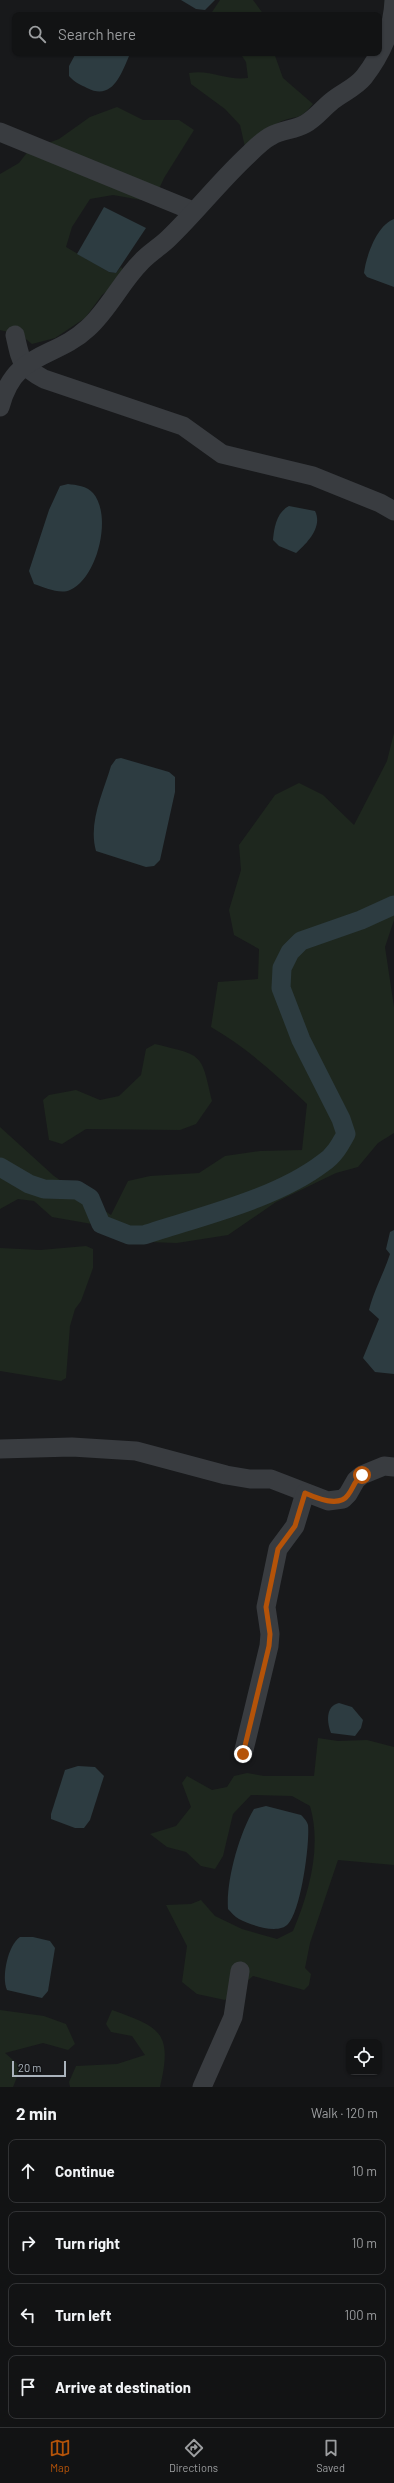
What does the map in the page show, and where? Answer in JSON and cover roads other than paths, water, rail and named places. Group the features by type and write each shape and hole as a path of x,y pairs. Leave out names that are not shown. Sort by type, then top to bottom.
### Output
{"street":[{"path":"382,49 393,15 394,0"},
{"path":"0,407 7,387 24,366 37,356 72,340 87,329 102,314 141,262 169,238 248,154 270,136 305,124 363,78 377,56"},
{"path":"0,132 193,211"},
{"path":"15,335 24,366 28,371 44,380 183,426 222,454 313,476 380,503 394,512"},
{"path":"0,1449 72,1447 136,1451 226,1475 250,1479 271,1479 328,1501 343,1499 348,1494 356,1480 362,1475 384,1466 394,1466"},
{"path":"243,1754 269,1646 270,1634 266,1607 278,1549 295,1526 305,1493"},
{"path":"202,2087 233,2017 240,1971"}],"waterway":[{"path":"0,1167 29,1184 44,1189 77,1190 90,1198 101,1224 129,1235 144,1235 261,1197 304,1176 334,1154 346,1134 341,1119 301,1040 281,988 282,968 290,952 301,941 361,920 394,905"}]}
